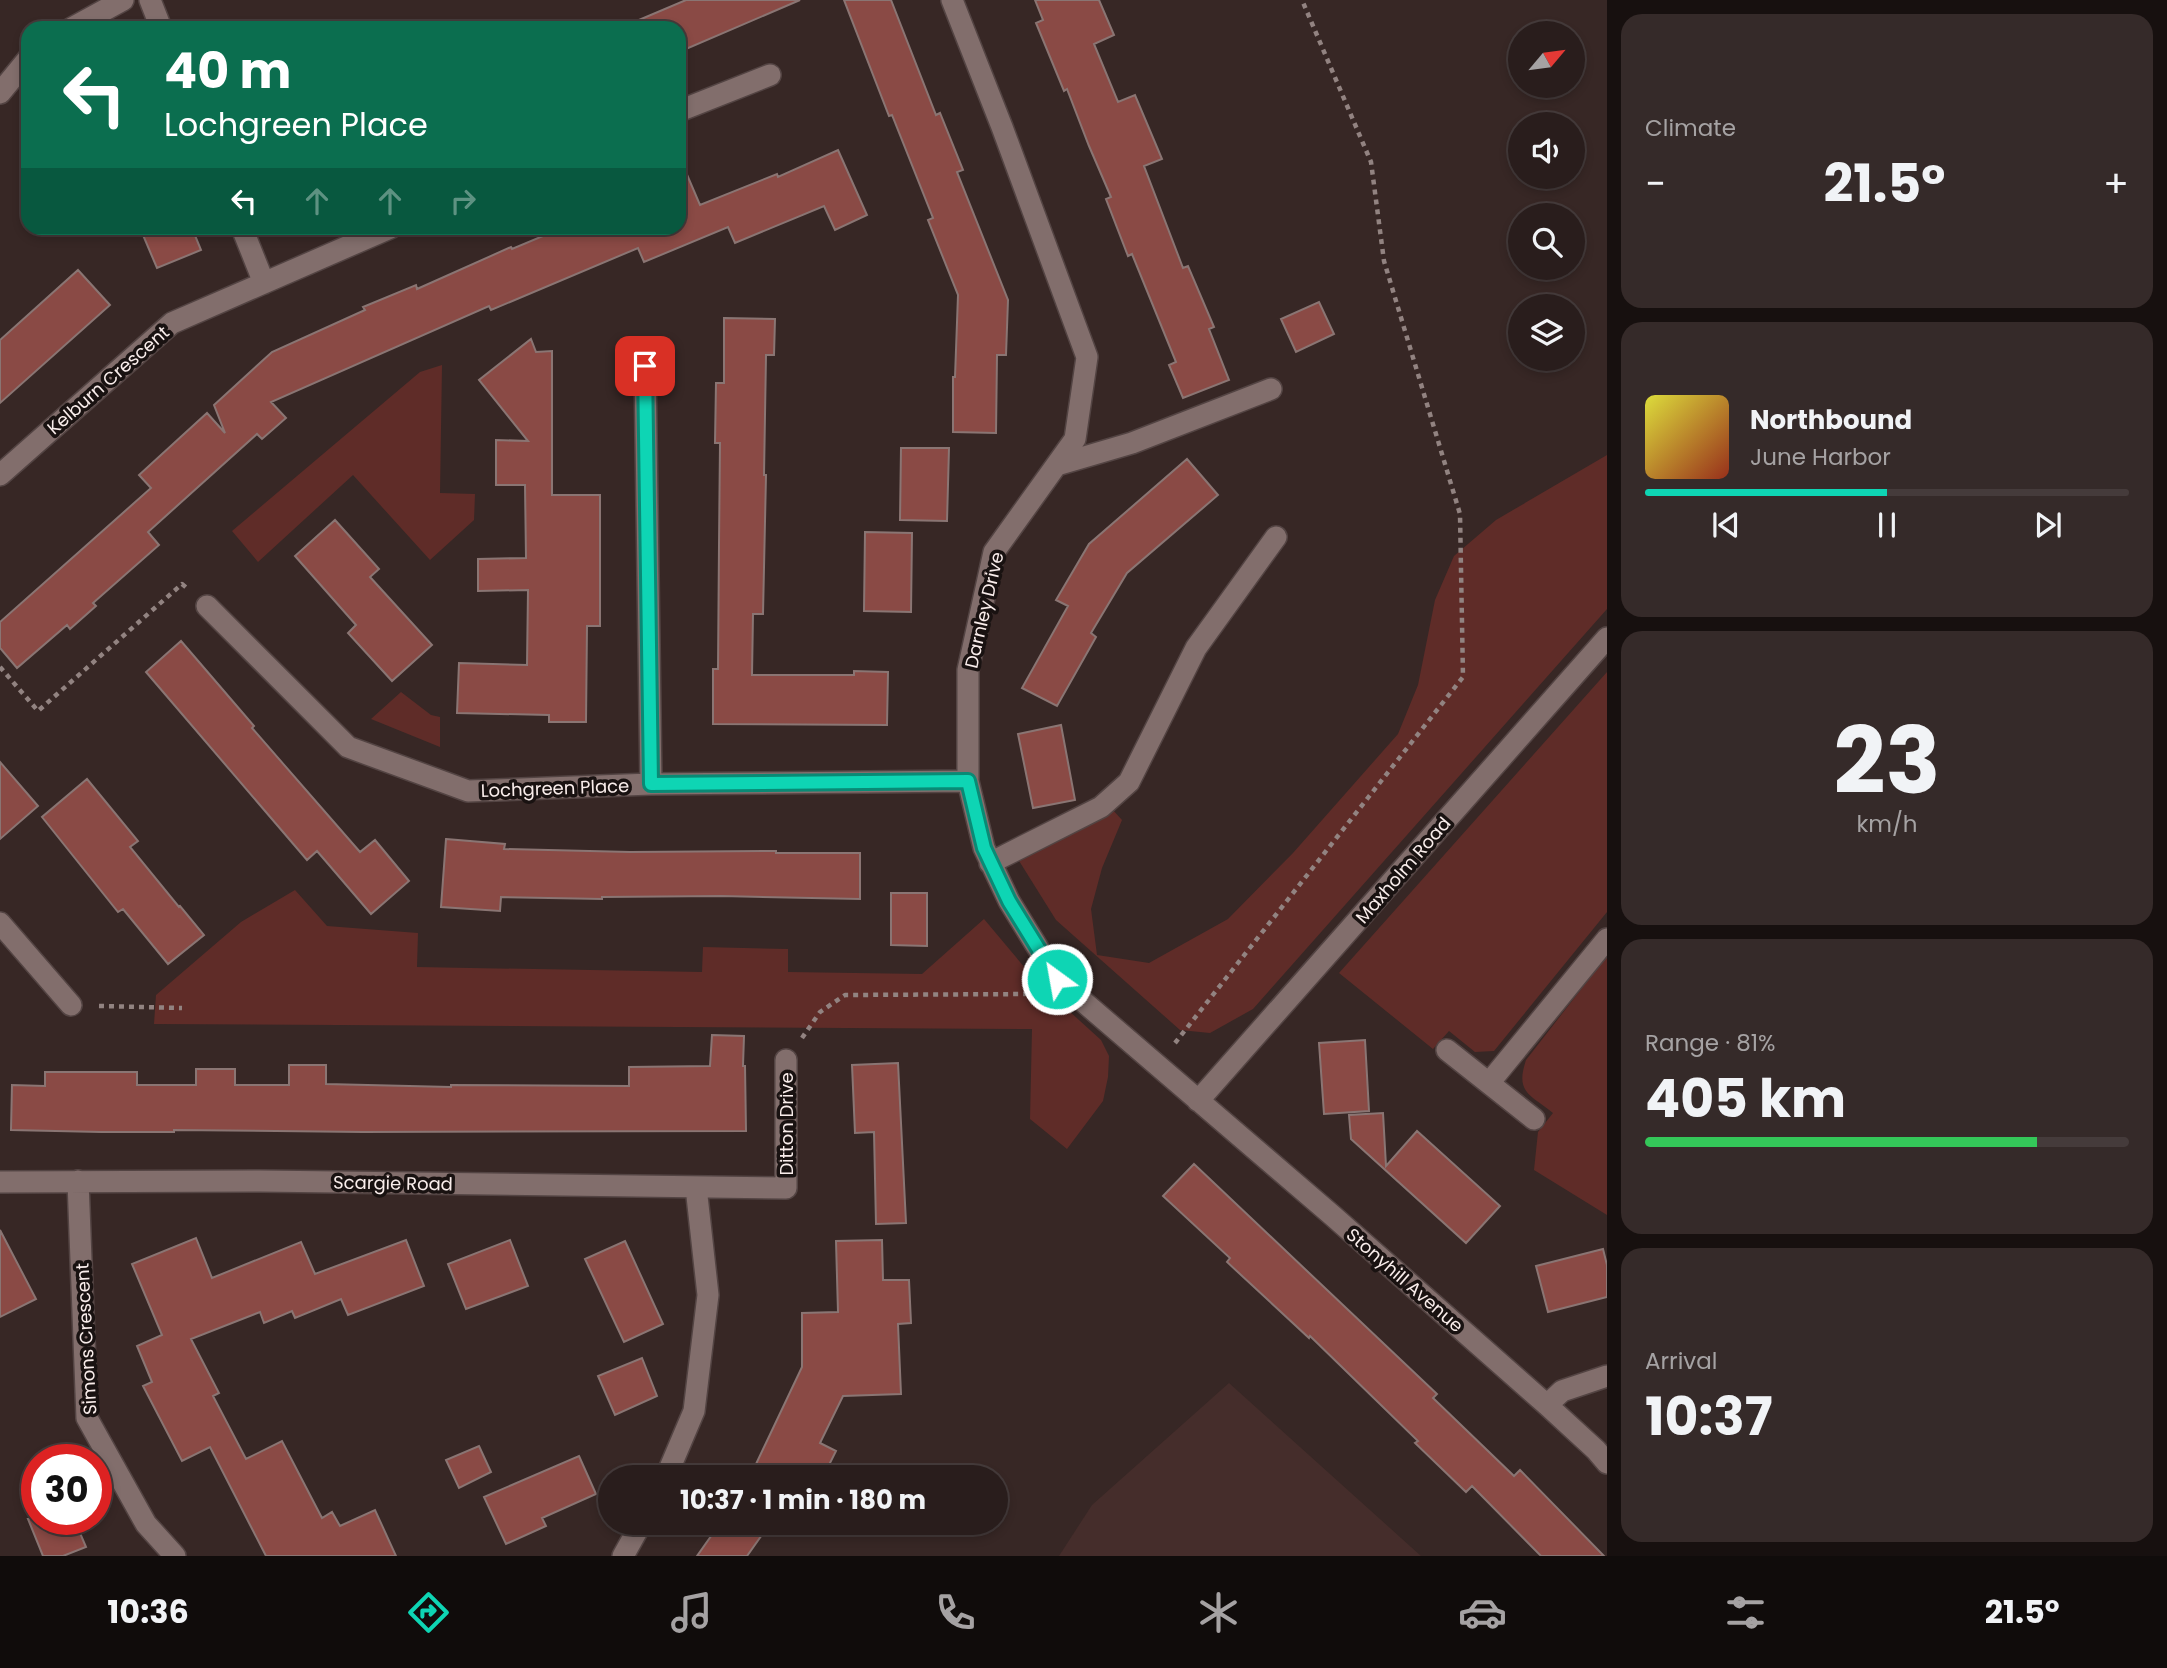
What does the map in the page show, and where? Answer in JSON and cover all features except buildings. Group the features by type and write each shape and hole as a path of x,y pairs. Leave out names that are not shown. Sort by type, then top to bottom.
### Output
{"street":[{"path":"85,21 123,0"},
{"path":"150,0 158,21"},
{"name":"Darnley Drive","path":"952,0 1003,127 1087,357 1075,439 994,552 968,670 968,781 990,863 1009,901 1057,979 1198,1101"},
{"path":"0,93 21,68"},
{"path":"686,108 770,75"},
{"path":"245,235 264,283"},
{"name":"Kelburn Crescent","path":"0,475 172,323 374,235"},
{"path":"645,366 651,784"},
{"path":"1056,465 1132,443 1271,390"},
{"path":"990,863 1101,807 1129,782 1196,648 1276,537"},
{"name":"Lochgreen Place","path":"207,606 348,747 468,791 651,784 968,781"},
{"name":"Maxholm Road","path":"1198,1101 1607,638"},
{"path":"0,923 71,1005"},
{"path":"1489,1083 1607,939"},
{"path":"1447,1050 1534,1119"},
{"name":"Ditton Drive","path":"786,1060 786,1188"},
{"name":"Stonyhill Avenue","path":"1198,1101 1547,1405 1607,1463"},
{"name":"Simons Crescent","path":"78,1181 87,1418 146,1524 175,1556"},
{"name":"Scargie Road","path":"0,1182 260,1181 786,1188"},
{"path":"671,1465 694,1411 708,1295 696,1187"},
{"path":"1547,1405 1562,1391 1607,1376"},
{"path":"623,1556 635,1535"}],"path":[{"path":"1157,1066 1462,677 1461,514 1384,261 1371,162 1302,0"},
{"path":"0,667 38,711 182,584 207,606"},
{"path":"786,1060 820,1012 845,995 1039,994 1057,979"},
{"path":"71,1005 183,1008"}],"shaded area":[{"path":"442,365 440,493 475,494 474,520 430,560 353,475 258,562 232,531 420,372"},
{"path":"1607,455 1607,609 1253,1009 1210,1033 1180,1030 1056,920 1016,856 1112,809 1122,820 1102,868 1091,909 1097,955 1149,963 1228,919 1293,853 1398,734 1418,685 1435,600 1454,556 1496,520"},
{"path":"1607,672 1607,912 1494,1051 1475,1052 1449,1031 1433,1049 1339,973"},
{"path":"401,692 431,715 440,717 440,747 371,719"},
{"path":"295,890 327,926 418,933 417,967 702,972 703,947 788,949 788,972 922,974 984,919 1036,981 1101,1040 1109,1056 1103,1101 1067,1149 1030,1119 1032,1029 154,1024 156,995 241,922"},
{"path":"1607,956 1607,1215 1534,1170 1538,1132 1553,1113 1531,1097 1522,1080 1526,1060"},
{"path":"1229,1383 1421,1556 1059,1556 1092,1505"}],"route":[{"path":"645,366 651,784 968,781 984,848 1009,901 1057,979"}]}
